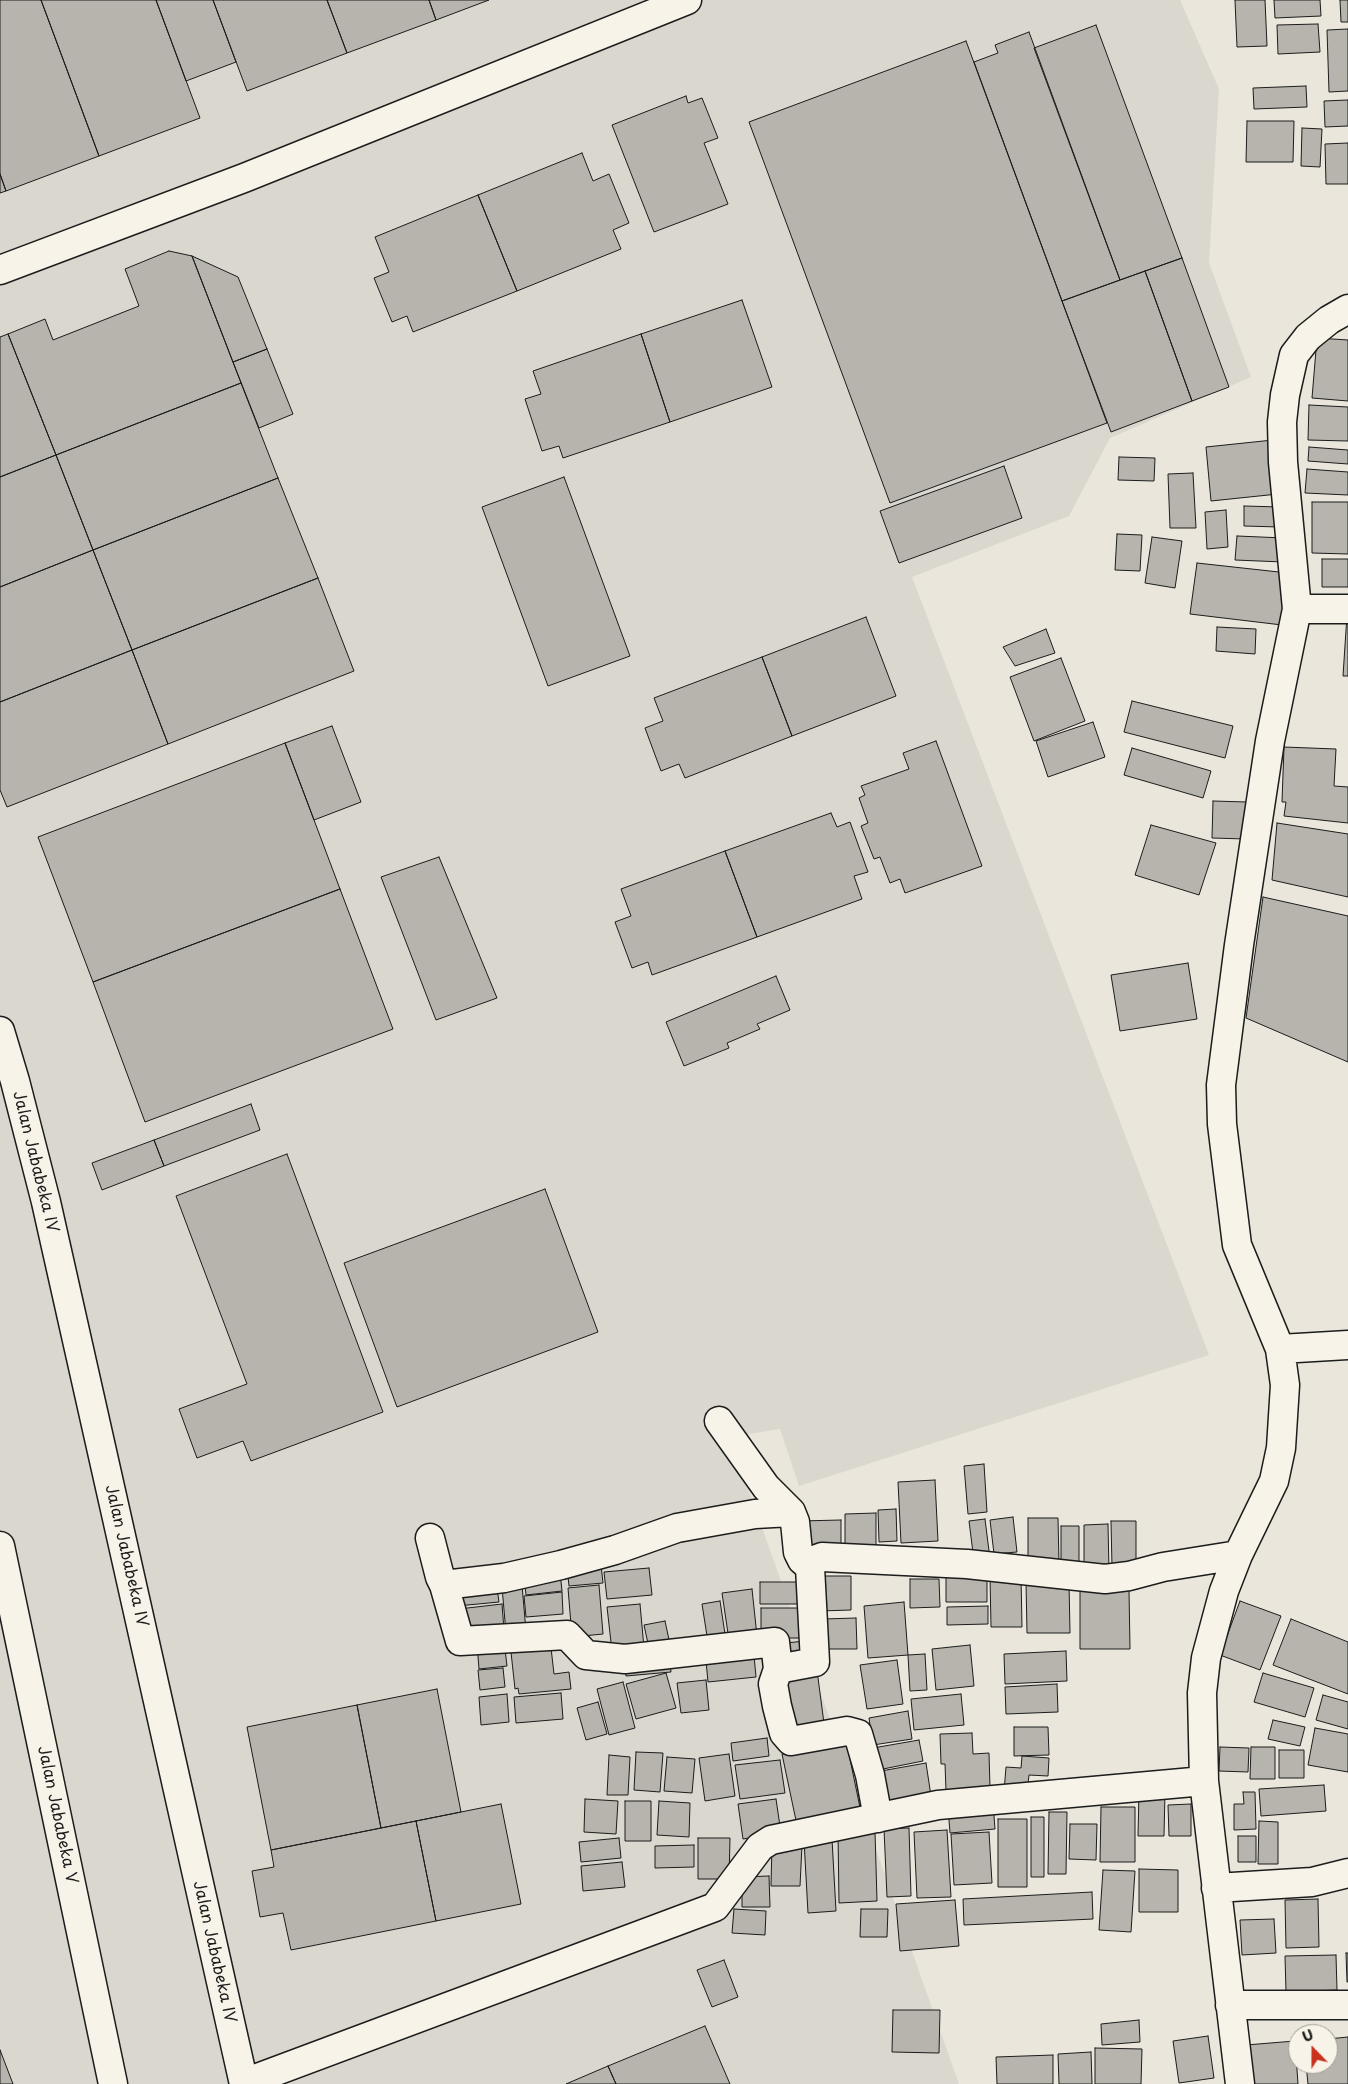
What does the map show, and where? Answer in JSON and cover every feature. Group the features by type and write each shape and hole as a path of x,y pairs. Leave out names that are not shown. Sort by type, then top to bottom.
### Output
{"street":[{"path":"0,270 244,178 687,0"},
{"path":"1240,2084 1204,1781 1201,1717 1206,1658 1216,1618 1238,1555 1274,1480 1281,1448 1284,1386 1280,1348 1237,1246 1222,1124 1221,1085 1243,916 1270,741 1297,609 1283,462 1282,422 1285,395 1294,355 1308,337 1329,320 1348,309"},
{"path":"1297,609 1348,608"},
{"name":"Jalan Jababeka IV","path":"0,1031 42,1185 244,2084"},
{"path":"1280,1348 1348,1346"},
{"path":"719,1421 766,1487 791,1512 795,1522 798,1552 802,1560 810,1567"},
{"path":"444,1585 504,1578 562,1565 615,1550 678,1528 755,1514 791,1512"},
{"path":"430,1538 457,1638 465,1643 567,1635 586,1655 624,1658 774,1642 778,1670 773,1684 784,1733 791,1742 847,1731 858,1734 870,1775 878,1818"},
{"name":"Jalan Jababeka V","path":"0,1546 113,2084"},
{"path":"778,1670 787,1666 815,1662 810,1567 814,1560 822,1557 968,1564 1105,1578 1129,1576 1163,1567 1238,1555"},
{"path":"244,2084 715,1907 764,1842 938,1805 1204,1781"},
{"path":"1216,1888 1312,1882 1348,1873"},
{"path":"1230,2004 1348,2005"}],"shaded area":[{"path":"0,0 1180,0 1219,89 1209,263 1251,377 1110,438 1069,516 912,577 1209,1355 799,1486 780,1429 730,1437 959,2084 0,2084"}],"building":[{"path":"0,0 41,0 99,156 6,191 0,174"},
{"path":"41,0 156,0 200,118 99,156"},
{"path":"156,0 213,0 236,62 186,81"},
{"path":"213,0 327,0 347,53 247,91"},
{"path":"327,0 429,0 436,20 347,53"},
{"path":"429,0 489,0 436,20"},
{"path":"1235,0 1265,0 1267,46 1237,47"},
{"path":"1274,0 1320,0 1321,16 1275,18"},
{"path":"1340,0 1348,0 1348,22 1341,22"},
{"path":"1318,24 1320,52 1278,54 1277,25"},
{"path":"1096,25 1182,258 1120,280 1034,48"},
{"path":"1348,29 1348,91 1329,92 1327,30"},
{"path":"1029,32 1120,280 1062,301 974,62 998,53 995,45"},
{"path":"966,41 1107,423 890,503 749,122"},
{"path":"1306,86 1307,107 1254,109 1253,88"},
{"path":"686,96 688,103 702,98 718,138 704,143 728,204 654,232 612,125"},
{"path":"1348,100 1348,126 1325,127 1324,101"},
{"path":"1247,121 1294,121 1293,162 1246,162"},
{"path":"1302,128 1322,129 1320,167 1301,166"},
{"path":"1348,143 1348,184 1326,184 1325,144"},
{"path":"582,153 593,181 609,174 629,223 613,230 621,249 517,291 478,195"},
{"path":"0,174 6,191 0,193"},
{"path":"478,195 517,291 413,332 407,316 392,322 374,278 389,272 375,237"},
{"path":"169,251 192,256 241,383 56,455 8,334 45,319 53,340 139,306 125,269"},
{"path":"192,256 238,277 267,349 233,362"},
{"path":"1182,258 1229,387 1192,401 1145,271"},
{"path":"1145,271 1192,401 1111,432 1062,301"},
{"path":"742,300 772,387 670,422 641,334"},
{"path":"8,334 56,455 0,477 0,337"},
{"path":"641,334 670,422 563,458 559,446 542,451 525,399 541,394 533,371"},
{"path":"1317,338 1348,340 1348,401 1312,398"},
{"path":"267,349 293,414 259,428 233,362"},
{"path":"241,383 278,478 93,550 56,455"},
{"path":"1309,405 1348,407 1348,441 1308,440"},
{"path":"1273,440 1278,494 1211,501 1206,447"},
{"path":"1309,447 1348,450 1348,464 1308,461"},
{"path":"56,455 93,550 0,587 0,477"},
{"path":"1119,457 1155,458 1154,481 1118,480"},
{"path":"1004,466 1022,518 899,563 880,511"},
{"path":"1307,469 1348,472 1348,495 1305,493"},
{"path":"1193,473 1196,528 1170,528 1168,474"},
{"path":"564,477 630,656 548,686 482,507"},
{"path":"278,478 318,578 132,650 93,550"},
{"path":"1312,502 1348,502 1348,554 1312,553"},
{"path":"1244,506 1280,507 1279,527 1244,526"},
{"path":"1226,510 1228,547 1207,549 1205,512"},
{"path":"1117,534 1142,535 1140,571 1115,570"},
{"path":"1237,536 1284,538 1283,562 1235,560"},
{"path":"1152,537 1182,541 1175,588 1145,583"},
{"path":"93,550 132,650 0,702 0,587"},
{"path":"1322,559 1348,559 1348,587 1322,587"},
{"path":"1197,563 1288,573 1282,625 1190,614"},
{"path":"318,578 354,671 168,744 132,650"},
{"path":"1347,615 1348,676 1343,676"},
{"path":"866,617 896,696 792,736 762,657"},
{"path":"1217,627 1256,629 1255,654 1216,651"},
{"path":"1046,629 1055,653 1015,666 1003,647"},
{"path":"132,650 168,744 7,807 0,790 0,702"},
{"path":"762,657 792,736 685,778 679,764 661,771 645,728 663,721 654,698"},
{"path":"1061,658 1085,721 1034,741 1010,677"},
{"path":"1132,701 1233,726 1225,758 1124,732"},
{"path":"1093,722 1105,757 1048,777 1036,741"},
{"path":"332,726 361,802 314,820 285,743"},
{"path":"936,741 982,866 905,893 900,879 890,883 880,857 874,859 861,826 868,823 859,798 865,795 861,786 909,769 903,753"},
{"path":"285,743 340,889 93,982 38,837"},
{"path":"1284,747 1336,749 1334,786 1348,787 1348,823 1284,816 1286,802 1282,802"},
{"path":"1132,748 1211,771 1203,798 1124,775"},
{"path":"1213,801 1247,802 1246,839 1212,838"},
{"path":"831,813 837,827 850,822 868,872 854,876 862,899 757,937 725,851"},
{"path":"1277,823 1348,834 1348,897 1272,880"},
{"path":"1151,825 1216,843 1199,895 1135,875"},
{"path":"725,851 757,937 652,975 648,962 632,968 615,922 631,916 621,889"},
{"path":"439,857 497,998 436,1020 381,877"},
{"path":"340,889 393,1029 145,1122 93,982"},
{"path":"1263,897 1348,916 1348,1062 1246,1018"},
{"path":"1188,963 1197,1019 1120,1031 1111,975"},
{"path":"776,976 790,1010 757,1024 760,1029 727,1043 729,1048 684,1066 666,1022"},
{"path":"251,1104 260,1130 164,1166 154,1140"},
{"path":"154,1140 164,1166 102,1190 92,1163"},
{"path":"287,1154 383,1412 251,1461 243,1441 197,1458 179,1409 247,1384 176,1196"},
{"path":"545,1189 598,1332 397,1407 344,1263"},
{"path":"984,1464 987,1512 968,1514 964,1466"},
{"path":"935,1480 938,1541 901,1543 898,1482"},
{"path":"896,1509 897,1541 879,1542 878,1510"},
{"path":"876,1513 876,1553 845,1553 845,1514"},
{"path":"1013,1517 1017,1552 994,1554 990,1520"},
{"path":"1028,1518 1058,1518 1059,1564 1028,1565"},
{"path":"985,1519 990,1559 974,1561 969,1521"},
{"path":"841,1520 841,1552 800,1553 800,1521"},
{"path":"1111,1521 1136,1521 1136,1567 1112,1567"},
{"path":"1108,1524 1109,1571 1084,1572 1084,1525"},
{"path":"1061,1526 1079,1526 1079,1565 1061,1565"},
{"path":"601,1565 603,1583 569,1586 567,1567"},
{"path":"649,1568 652,1595 607,1599 604,1572"},
{"path":"946,1568 987,1568 987,1602 946,1602"},
{"path":"560,1572 562,1591 526,1595 524,1576"},
{"path":"818,1576 851,1576 851,1610 819,1611"},
{"path":"990,1576 1021,1576 1022,1627 991,1627"},
{"path":"910,1579 939,1579 940,1607 910,1608"},
{"path":"496,1582 499,1602 457,1606 455,1586"},
{"path":"760,1582 803,1582 804,1604 760,1604"},
{"path":"1069,1582 1070,1633 1027,1633 1026,1583"},
{"path":"522,1585 526,1631 506,1633 502,1587"},
{"path":"599,1585 603,1634 572,1637 568,1588"},
{"path":"752,1589 757,1636 729,1640 722,1593"},
{"path":"1129,1590 1130,1649 1080,1649 1080,1591"},
{"path":"562,1592 563,1614 526,1617 524,1596"},
{"path":"720,1601 725,1634 707,1636 702,1604"},
{"path":"1240,1601 1281,1616 1260,1670 1220,1655"},
{"path":"904,1602 908,1655 868,1658 864,1606"},
{"path":"502,1604 504,1630 461,1634 459,1609"},
{"path":"640,1604 644,1648 612,1651 607,1607"},
{"path":"988,1606 988,1624 947,1625 947,1607"},
{"path":"761,1608 806,1608 806,1638 761,1638"},
{"path":"856,1618 857,1649 823,1649 823,1619"},
{"path":"1291,1619 1348,1642 1348,1694 1273,1665"},
{"path":"665,1621 671,1649 650,1653 644,1625"},
{"path":"550,1639 554,1674 569,1672 571,1689 519,1694 518,1688 515,1689 510,1643"},
{"path":"814,1640 816,1656 778,1660 777,1644"},
{"path":"504,1641 507,1666 479,1669 477,1644"},
{"path":"753,1645 756,1677 708,1682 705,1650"},
{"path":"970,1645 974,1686 936,1690 932,1649"},
{"path":"1066,1651 1067,1681 1005,1684 1004,1654"},
{"path":"925,1654 927,1690 910,1691 908,1655"},
{"path":"669,1655 671,1672 626,1676 624,1659"},
{"path":"897,1660 903,1704 867,1709 860,1665"},
{"path":"503,1668 505,1687 480,1690 478,1670"},
{"path":"817,1670 825,1731 789,1735 782,1674"},
{"path":"666,1673 676,1708 636,1719 626,1684"},
{"path":"1263,1673 1314,1688 1305,1717 1254,1702"},
{"path":"706,1680 709,1710 681,1713 677,1683"},
{"path":"623,1682 635,1728 609,1735 597,1689"},
{"path":"1057,1684 1058,1712 1006,1714 1005,1687"},
{"path":"437,1689 461,1812 381,1828 357,1705"},
{"path":"561,1693 563,1719 516,1723 514,1697"},
{"path":"507,1694 509,1722 481,1725 479,1697"},
{"path":"961,1694 964,1725 914,1730 911,1699"},
{"path":"1323,1695 1348,1702 1348,1729 1316,1720"},
{"path":"598,1702 607,1734 586,1740 577,1708"},
{"path":"357,1705 381,1828 271,1850 247,1727"},
{"path":"908,1711 912,1739 873,1745 869,1718"},
{"path":"1273,1720 1305,1727 1300,1746 1268,1739"},
{"path":"1014,1727 1048,1727 1049,1755 1014,1756"},
{"path":"1315,1728 1348,1734 1348,1772 1308,1765"},
{"path":"972,1733 973,1754 989,1753 990,1788 946,1791 945,1764 941,1764 940,1734"},
{"path":"767,1738 769,1756 733,1761 731,1743"},
{"path":"846,1740 862,1817 798,1830 782,1754"},
{"path":"919,1740 923,1761 878,1770 873,1748"},
{"path":"1220,1747 1249,1748 1248,1772 1219,1771"},
{"path":"1251,1747 1275,1747 1275,1779 1250,1779"},
{"path":"1279,1750 1304,1750 1304,1778 1279,1778"},
{"path":"636,1752 663,1753 660,1792 634,1790"},
{"path":"729,1754 735,1796 705,1801 699,1758"},
{"path":"609,1755 630,1757 628,1795 607,1795"},
{"path":"1022,1756 1049,1758 1048,1776 1029,1775 1027,1793 1004,1792 1006,1767 1021,1768"},
{"path":"667,1757 695,1759 692,1793 664,1791"},
{"path":"780,1760 785,1793 740,1799 735,1765"},
{"path":"926,1763 931,1796 887,1804 881,1771"},
{"path":"1324,1785 1326,1811 1261,1816 1259,1789"},
{"path":"1139,1792 1165,1792 1164,1836 1138,1836"},
{"path":"1243,1792 1255,1792 1256,1829 1234,1830 1234,1804 1244,1804"},
{"path":"585,1799 618,1801 616,1834 584,1832"},
{"path":"776,1799 781,1833 743,1839 738,1804"},
{"path":"625,1801 651,1801 651,1841 625,1841"},
{"path":"659,1801 690,1803 689,1837 657,1835"},
{"path":"993,1803 995,1829 950,1833 948,1807"},
{"path":"501,1804 521,1904 436,1921 416,1821"},
{"path":"1191,1804 1191,1836 1169,1836 1168,1805"},
{"path":"1101,1807 1135,1807 1135,1862 1100,1862"},
{"path":"1049,1812 1067,1812 1066,1874 1048,1874"},
{"path":"1031,1817 1044,1817 1044,1877 1031,1877"},
{"path":"998,1819 1027,1819 1027,1887 998,1887"},
{"path":"416,1821 436,1921 291,1950 283,1913 260,1917 252,1871 274,1867 271,1850"},
{"path":"1259,1821 1278,1822 1278,1864 1258,1864"},
{"path":"1070,1824 1097,1824 1096,1860 1069,1859"},
{"path":"909,1828 911,1896 887,1897 884,1829"},
{"path":"947,1830 951,1897 917,1898 914,1832"},
{"path":"875,1831 877,1901 839,1903 838,1833"},
{"path":"989,1832 992,1883 954,1885 951,1834"},
{"path":"1238,1836 1256,1836 1256,1862 1238,1862"},
{"path":"619,1838 621,1858 581,1862 579,1842"},
{"path":"698,1838 730,1838 729,1879 698,1879"},
{"path":"832,1839 836,1911 808,1913 804,1840"},
{"path":"772,1844 802,1845 800,1886 771,1886"},
{"path":"694,1845 694,1867 655,1868 655,1846"},
{"path":"622,1862 625,1887 583,1891 581,1866"},
{"path":"1139,1869 1178,1870 1178,1912 1139,1912"},
{"path":"1103,1870 1135,1871 1131,1932 1099,1930"},
{"path":"769,1876 770,1907 742,1907 742,1877"},
{"path":"1092,1892 1093,1919 964,1925 963,1899"},
{"path":"1318,1899 1319,1947 1286,1948 1285,1900"},
{"path":"955,1900 959,1946 900,1951 896,1904"},
{"path":"734,1909 766,1911 765,1935 732,1933"},
{"path":"861,1909 888,1909 887,1937 860,1937"},
{"path":"1274,1919 1276,1953 1242,1955 1240,1920"},
{"path":"1346,1953 1348,1953 1348,1982 1347,1982"},
{"path":"1336,1955 1337,1990 1286,1992 1285,1956"},
{"path":"724,1960 738,1997 712,2007 697,1970"},
{"path":"893,2010 940,2010 939,2053 892,2052"},
{"path":"1139,2020 1140,2042 1102,2045 1101,2024"},
{"path":"705,2026 730,2084 616,2084 608,2066"},
{"path":"1208,2036 1214,2078 1179,2083 1173,2041"},
{"path":"1348,2037 1348,2084 1308,2084 1307,2074 1338,2074 1338,2038"},
{"path":"1288,2042 1288,2074 1297,2074 1298,2084 1249,2084 1246,2045"},
{"path":"1095,2048 1142,2049 1141,2084 1095,2084"},
{"path":"0,2050 13,2084 0,2084"},
{"path":"1091,2052 1092,2084 1059,2084 1058,2054"},
{"path":"1053,2055 1053,2084 997,2084 996,2057"},
{"path":"608,2066 616,2084 566,2084"}]}
